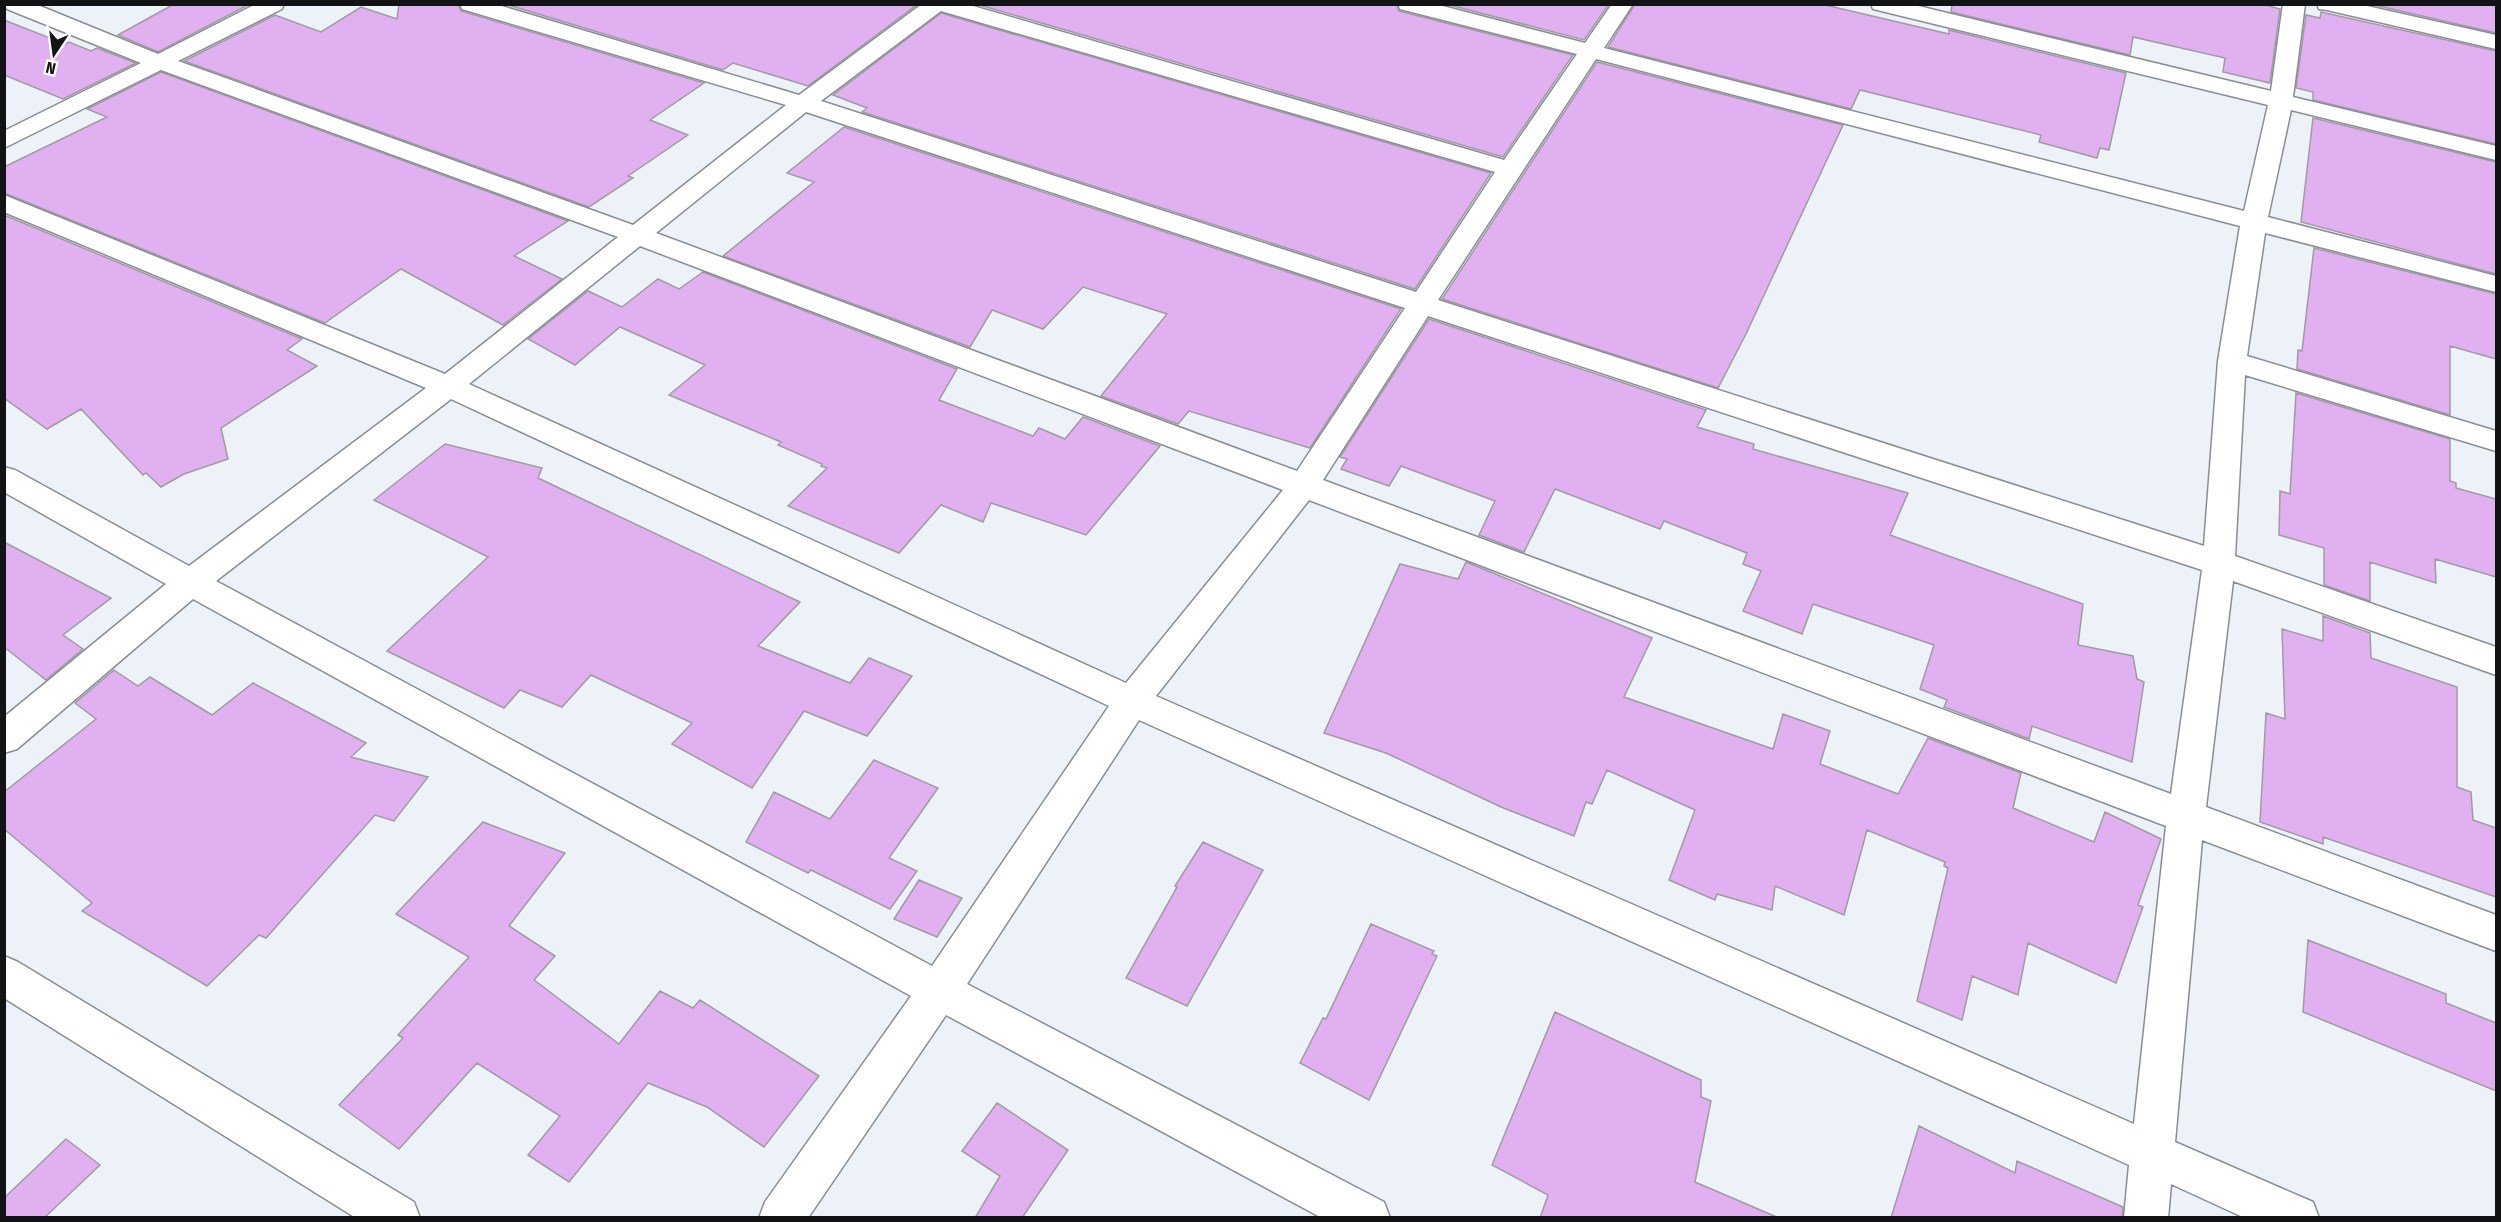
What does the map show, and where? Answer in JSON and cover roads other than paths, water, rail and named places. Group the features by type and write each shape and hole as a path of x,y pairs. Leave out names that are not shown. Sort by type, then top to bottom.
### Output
{"street":[{"path":"15,4 159,62 636,235 2496,933"},
{"path":"4,141 274,4"},
{"path":"470,4 803,103 1421,306 2219,563 2496,661"},
{"path":"4,738 190,583 448,386 803,103 936,4"},
{"path":"941,4 1510,169"},
{"path":"1408,4 2496,284"},
{"path":"781,1218 938,992 1132,700 1303,486 1510,169 1623,4"},
{"path":"1881,4 2496,153"},
{"path":"2146,1218 2186,816 2219,563 2232,361 2254,222 2281,101 2294,4"},
{"path":"2327,4 2496,42"},
{"path":"4,203 448,386 1132,700 2297,1218"},
{"path":"2232,361 2496,441"},
{"path":"4,478 190,583 938,992 1368,1218"},
{"path":"4,975 398,1218"}]}
